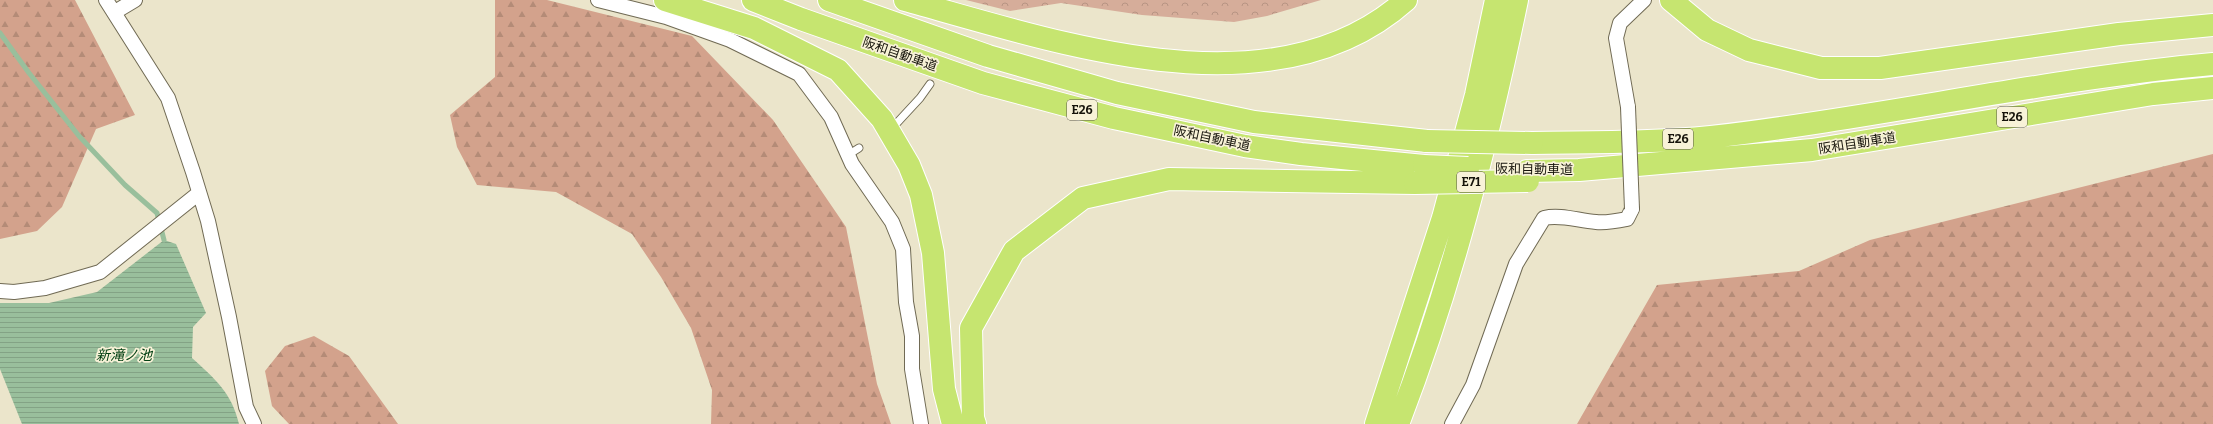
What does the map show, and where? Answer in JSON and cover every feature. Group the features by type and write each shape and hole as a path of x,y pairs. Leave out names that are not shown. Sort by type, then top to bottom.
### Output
{"highway":[{"path":"665,0 754,28 838,70 882,119 909,165 921,195 933,253 944,389 953,424"},
{"name":"阪和自動車道","path":"753,0 831,30 983,83 1107,116 1245,146 1419,174 1527,176 1579,170 1763,157 2153,94 2213,88"},
{"name":"阪和自動車道","path":"829,0 988,56 1117,93 1254,122 1427,141 1532,143 1709,137 1823,122 2120,74 2213,64"},
{"path":"905,0 1074,44 1181,63 1267,60 1303,54 1339,43 1373,24 1406,0"},
{"path":"1376,424 1443,218 1476,95 1496,0"},
{"path":"1398,424 1410,393 1466,219 1502,72 1517,0"},
{"path":"1671,0 1707,30 1749,50 1821,68 1880,68 2049,43 2205,25"},
{"path":"975,424 973,418 971,328 1014,251 1083,198 1169,179 1419,174"}],"street":[{"path":"106,0 168,98 193,197 208,221 228,310 246,407 254,424"},
{"path":"115,12 135,0"},
{"path":"598,0 666,17 730,40 799,74 831,117 854,152 852,164 892,222 903,249 906,302 912,336 912,369 921,424"},
{"path":"1452,424 1473,384 1516,264 1544,218 1552,216 1596,222 1614,221 1627,219 1632,209 1628,107 1616,38 1620,23 1644,0"},
{"path":"0,291 14,292 46,288 100,272 193,197"}],"lane":[{"path":"895,125 920,98 930,84"}],"green space":[{"path":"0,0 75,0 135,115 96,129 62,207 37,231 0,239"},
{"path":"495,0 547,0 692,36 773,120 846,227 877,384 891,424 711,424 712,390 691,328 661,277 632,234 556,192 477,185 457,147 450,115 495,77"},
{"path":"966,0 1321,0 1267,16 1234,22 1142,15 1061,3 1010,11"},
{"path":"2213,154 2213,424 1577,424 1657,285 1799,271 1870,240"},
{"path":"314,336 349,356 398,424 289,424 272,406 265,371 285,346"}],"water":[{"name":"新滝ノ池","path":"164,240 176,244 206,313 193,327 192,358 222,387 232,404 239,424 22,424 0,369 0,303 49,303 97,292"}],"waterway":[{"path":"0,33 29,73 79,136 125,185 157,213 164,240"}]}
